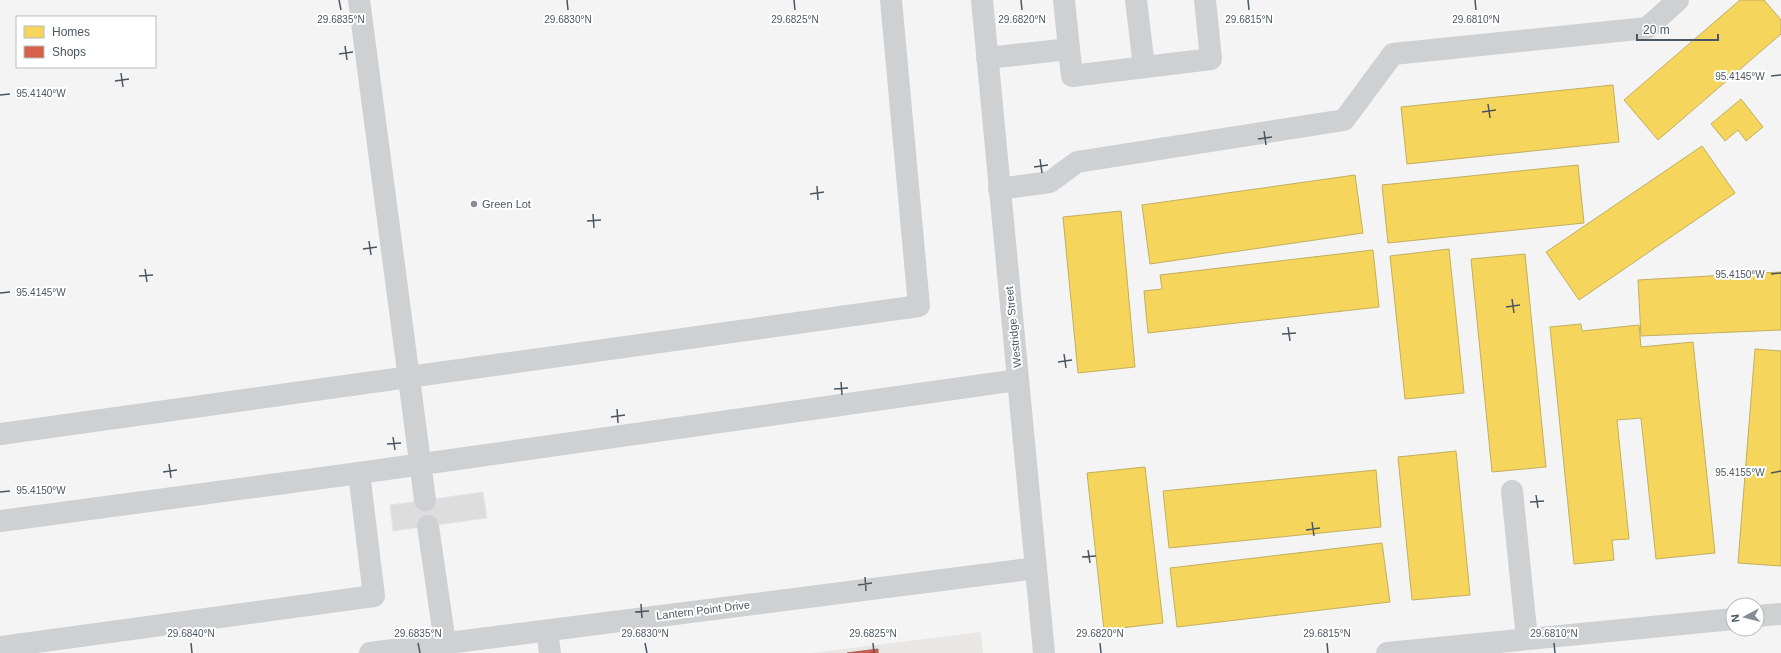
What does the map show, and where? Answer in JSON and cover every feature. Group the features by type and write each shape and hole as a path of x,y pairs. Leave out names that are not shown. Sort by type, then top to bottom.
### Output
{"street":[{"path":"359,0 425,500"},
{"path":"0,434 919,306 891,0"},
{"name":"Westridge Street","path":"982,0 1044,653"},
{"path":"1064,0 1072,76 1211,60 1205,0"},
{"path":"1136,0 1144,67"},
{"path":"999,190 1050,182 1077,162 1344,120 1393,54 1647,28 1678,0"},
{"path":"987,58 1069,49"},
{"path":"0,521 359,473 1018,380"},
{"path":"0,647 374,596 359,473"},
{"path":"1512,492 1527,639"},
{"path":"428,526 445,644"},
{"name":"Lantern Point Drive","path":"370,653 1036,568"},
{"path":"1765,615 1781,614"},
{"path":"1386,653 1725,620"},
{"path":"547,630 550,653"}],"shaded area":[{"path":"981,632 983,653 811,653"}],"building: Homes":[{"path":"1740,0 1764,0 1781,20 1781,34 1658,140 1624,100"},
{"path":"1613,85 1619,142 1407,164 1401,107"},
{"path":"1741,99 1763,127 1746,141 1738,130 1725,141 1711,124"},
{"path":"1702,146 1735,193 1579,300 1546,252"},
{"path":"1578,165 1584,223 1388,243 1382,185"},
{"path":"1355,175 1363,233 1150,264 1142,205"},
{"path":"1121,211 1135,367 1078,373 1063,217"},
{"path":"1449,249 1464,393 1405,399 1390,256"},
{"path":"1373,250 1379,307 1148,333 1144,291 1162,289 1160,275"},
{"path":"1525,254 1546,467 1492,472 1471,259"},
{"path":"1781,272 1781,330 1641,336 1638,280"},
{"path":"1581,324 1582,331 1639,325 1641,347 1693,342 1715,553 1656,559 1641,418 1617,420 1629,539 1612,540 1614,560 1574,564 1550,327"},
{"path":"1755,349 1781,351 1781,566 1738,563"},
{"path":"1456,451 1470,595 1412,600 1398,457"},
{"path":"1145,467 1163,623 1104,630 1087,473"},
{"path":"1376,470 1381,527 1169,548 1163,491"},
{"path":"1382,543 1390,602 1177,627 1170,568"}],"building: Shops":[{"path":"878,649 878,653 847,653"}],"building: Other":[{"path":"483,492 487,518 393,531 390,505"}],"place":[{"name":"Green Lot","path":"474,204"}]}
